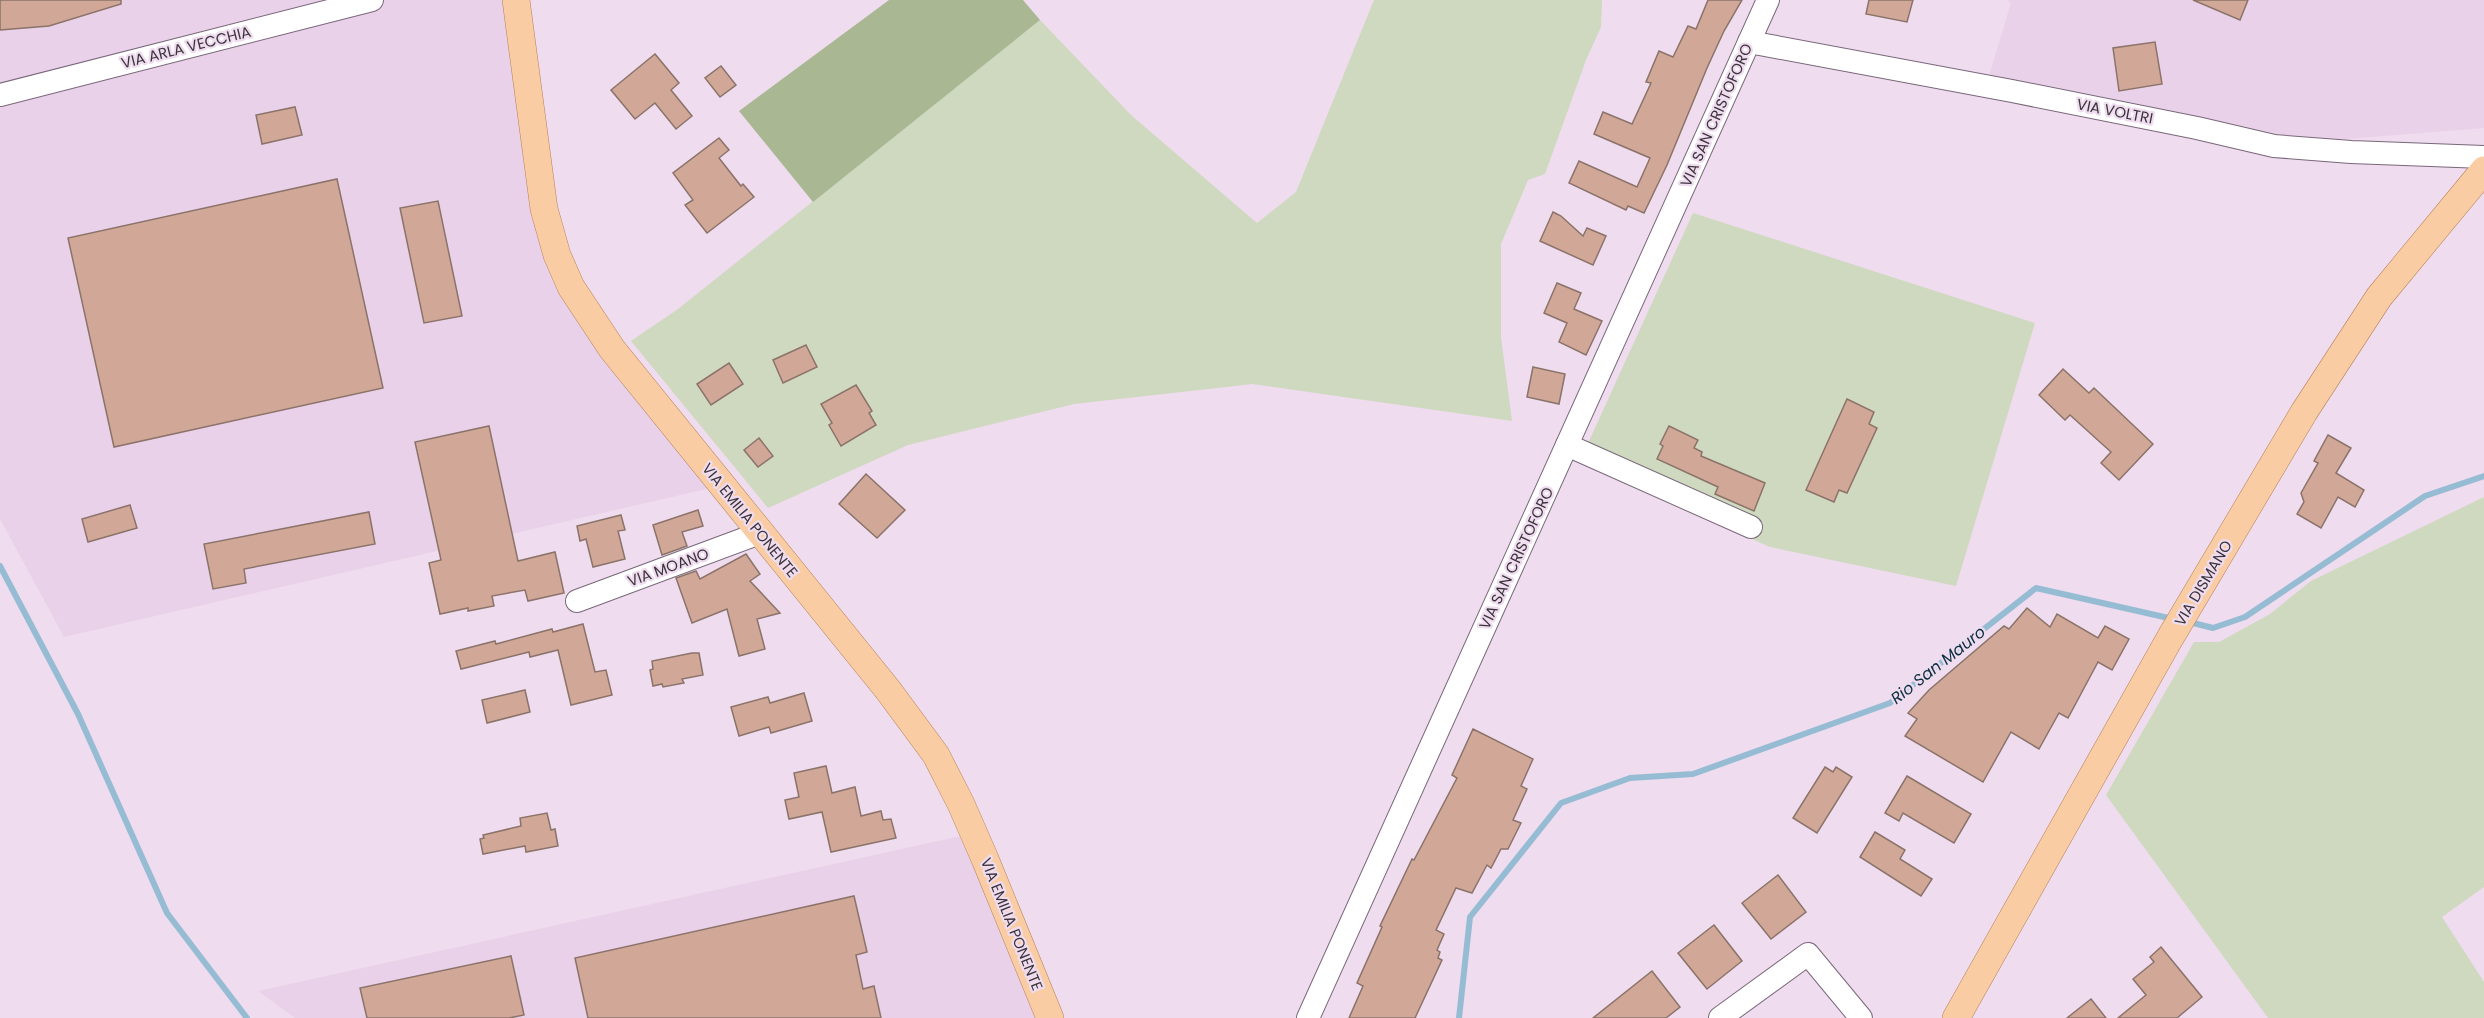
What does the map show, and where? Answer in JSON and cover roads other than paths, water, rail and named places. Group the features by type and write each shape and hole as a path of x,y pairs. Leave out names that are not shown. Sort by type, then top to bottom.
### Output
{"main road":[{"name":"VIA EMILIA PONENTE","path":"516,0 544,209 558,255 571,287 612,349 888,690 936,756 977,841 1050,1018"},
{"name":"VIA DISMANO","path":"1956,1018 2170,638 2304,412 2379,297 2484,170"}],"street":[{"name":"VIA ARLA VECCHIA","path":"0,95 372,0"},
{"name":"VIA SAN CRISTOFORO","path":"1308,1018 1768,0"},
{"name":"VIA VOLTRI","path":"1749,42 2036,95 2274,146 2351,152 2484,157"},
{"path":"1567,445 1751,527"},
{"name":"VIA MOANO","path":"577,601 760,533"},
{"path":"1720,1018 1808,954 1861,1018"}],"waterway":[{"name":"Rio San Mauro","path":"2189,622 2213,628 2245,617 2425,496 2484,476"},
{"path":"0,566 78,714 167,913 247,1018"},
{"name":"Rio San Mauro","path":"1459,1018 1470,917 1561,803 1630,778 1693,774 1890,703 2036,588 2173,619"}]}
